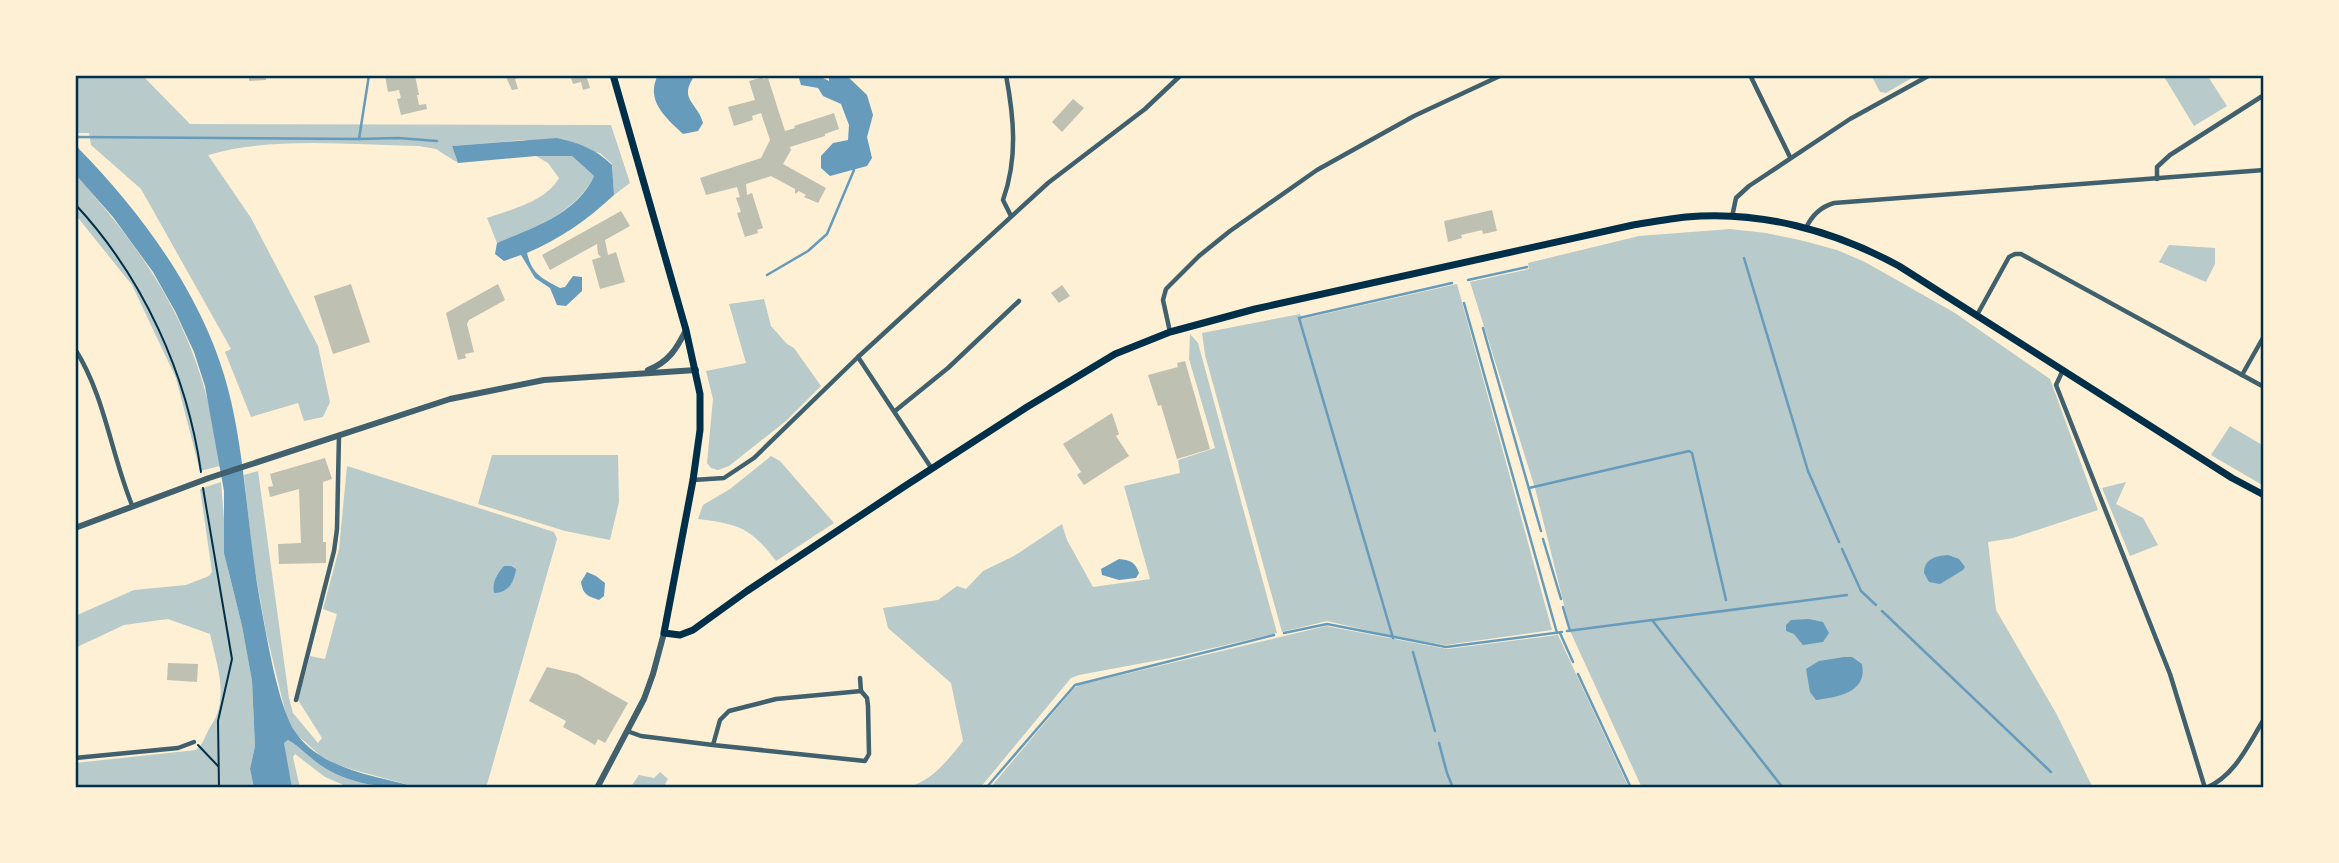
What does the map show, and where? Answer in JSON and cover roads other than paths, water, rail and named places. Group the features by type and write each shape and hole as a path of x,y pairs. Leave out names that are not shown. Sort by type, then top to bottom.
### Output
{"main road":[{"path":"613,75 686,330 696,370 701,412 693,480 664,633 680,635 693,630 778,570 1097,363 1170,332 1255,309 1633,225 1687,217 1732,217 1806,228 1870,250 2232,478 2264,495"}],"street":[{"path":"1006,75 1012,110 1014,151 1010,181 1003,200 1011,216"},
{"path":"693,480 724,478 754,458 858,357 1011,216 1048,183 1145,109 1181,75"},
{"path":"1170,332 1163,300 1166,289 1199,256 1230,231 1317,170 1414,116 1502,75"},
{"path":"1750,75 1790,157"},
{"path":"1732,217 1736,198 1749,186 1850,119 1930,75"},
{"path":"2157,179 2157,167 2170,155 2264,95"},
{"path":"1806,228 1823,206 1834,203 2264,170"},
{"path":"1977,315 2009,257 2021,254 2264,387"},
{"path":"895,411 948,368 1019,301"},
{"path":"639,373 662,365 676,349 686,330"},
{"path":"2242,375 2264,336"},
{"path":"75,349 103,411 123,485 132,505"},
{"path":"858,357 933,469"},
{"path":"75,528 206,479 435,403 520,383 696,370"},
{"path":"2063,370 2056,385 2170,674 2205,788 2227,775 2264,719"},
{"path":"296,700 334,551 339,435"},
{"path":"597,788 644,699 664,633"},
{"path":"628,731 641,736 865,761 869,754 868,706 867,698 861,691 860,678"},
{"path":"713,745 720,720 729,710 776,699 861,691"},
{"path":"75,758 178,748 194,742"}],"water":[{"path":"658,75 704,75 693,78 688,92 703,123 698,131 683,134 659,108 654,92"},
{"path":"817,75 829,81 829,75 846,75 867,95 873,115 867,137 872,158 867,166 830,176 821,168 821,156 833,143 848,140 849,125 841,104 823,96 818,88 801,85 799,78"},
{"path":"557,138 587,147 612,165 614,195 573,228 527,253 538,275 560,288 565,287 573,276 582,277 582,291 566,306 557,305 550,288 535,278 521,255 504,261 495,254 497,243 566,210 577,200 594,176 572,156 536,156 458,163 452,146"},
{"path":"75,140 79,149 128,204 172,265 208,331 221,366 236,426 266,631 278,689 290,722 307,746 336,764 420,788 380,786 342,777 319,764 288,740 284,743 292,788 254,788 250,769 255,746 252,681 224,553 224,491 205,386 194,352 153,272 113,217 75,174"},
{"path":"1948,555 1959,559 1965,567 1963,570 1940,584 1929,582 1924,573 1928,561"},
{"path":"1119,559 1134,564 1139,573 1136,578 1119,580 1102,575 1101,569"},
{"path":"504,566 516,569 514,579 507,589 494,593 496,578"},
{"path":"587,572 605,583 604,596 599,600 583,590 581,582"},
{"path":"1809,619 1823,622 1829,633 1823,642 1803,645 1794,634 1786,631 1786,625 1791,620"},
{"path":"1852,657 1862,664 1863,674 1860,681 1849,692 1816,700 1810,692 1806,669 1819,661"}],"waterway":[{"path":"75,137 359,139 369,75"},
{"path":"359,139 437,141"},
{"path":"767,275 808,251 827,234 854,170"},
{"path":"1744,258 1808,471 1839,542"},
{"path":"1468,280 1527,267"},
{"path":"1393,638 1299,318 1452,283"},
{"path":"1464,303 1557,633"},
{"path":"1483,328 1541,531"},
{"path":"1529,488 1689,451 1692,453 1726,600"},
{"path":"1543,539 1561,599"},
{"path":"1842,549 1861,591 1876,605"},
{"path":"1653,620 1847,595"},
{"path":"1563,607 1570,631"},
{"path":"1882,611 2051,772"},
{"path":"1567,631 1652,620 1783,788"},
{"path":"1284,633 1327,624 1446,647 1562,632"},
{"path":"1560,633 1573,662"},
{"path":"986,788 1075,685 1274,635"},
{"path":"1413,652 1435,731"},
{"path":"1578,674 1631,788"},
{"path":"1439,743 1453,788"}]}
